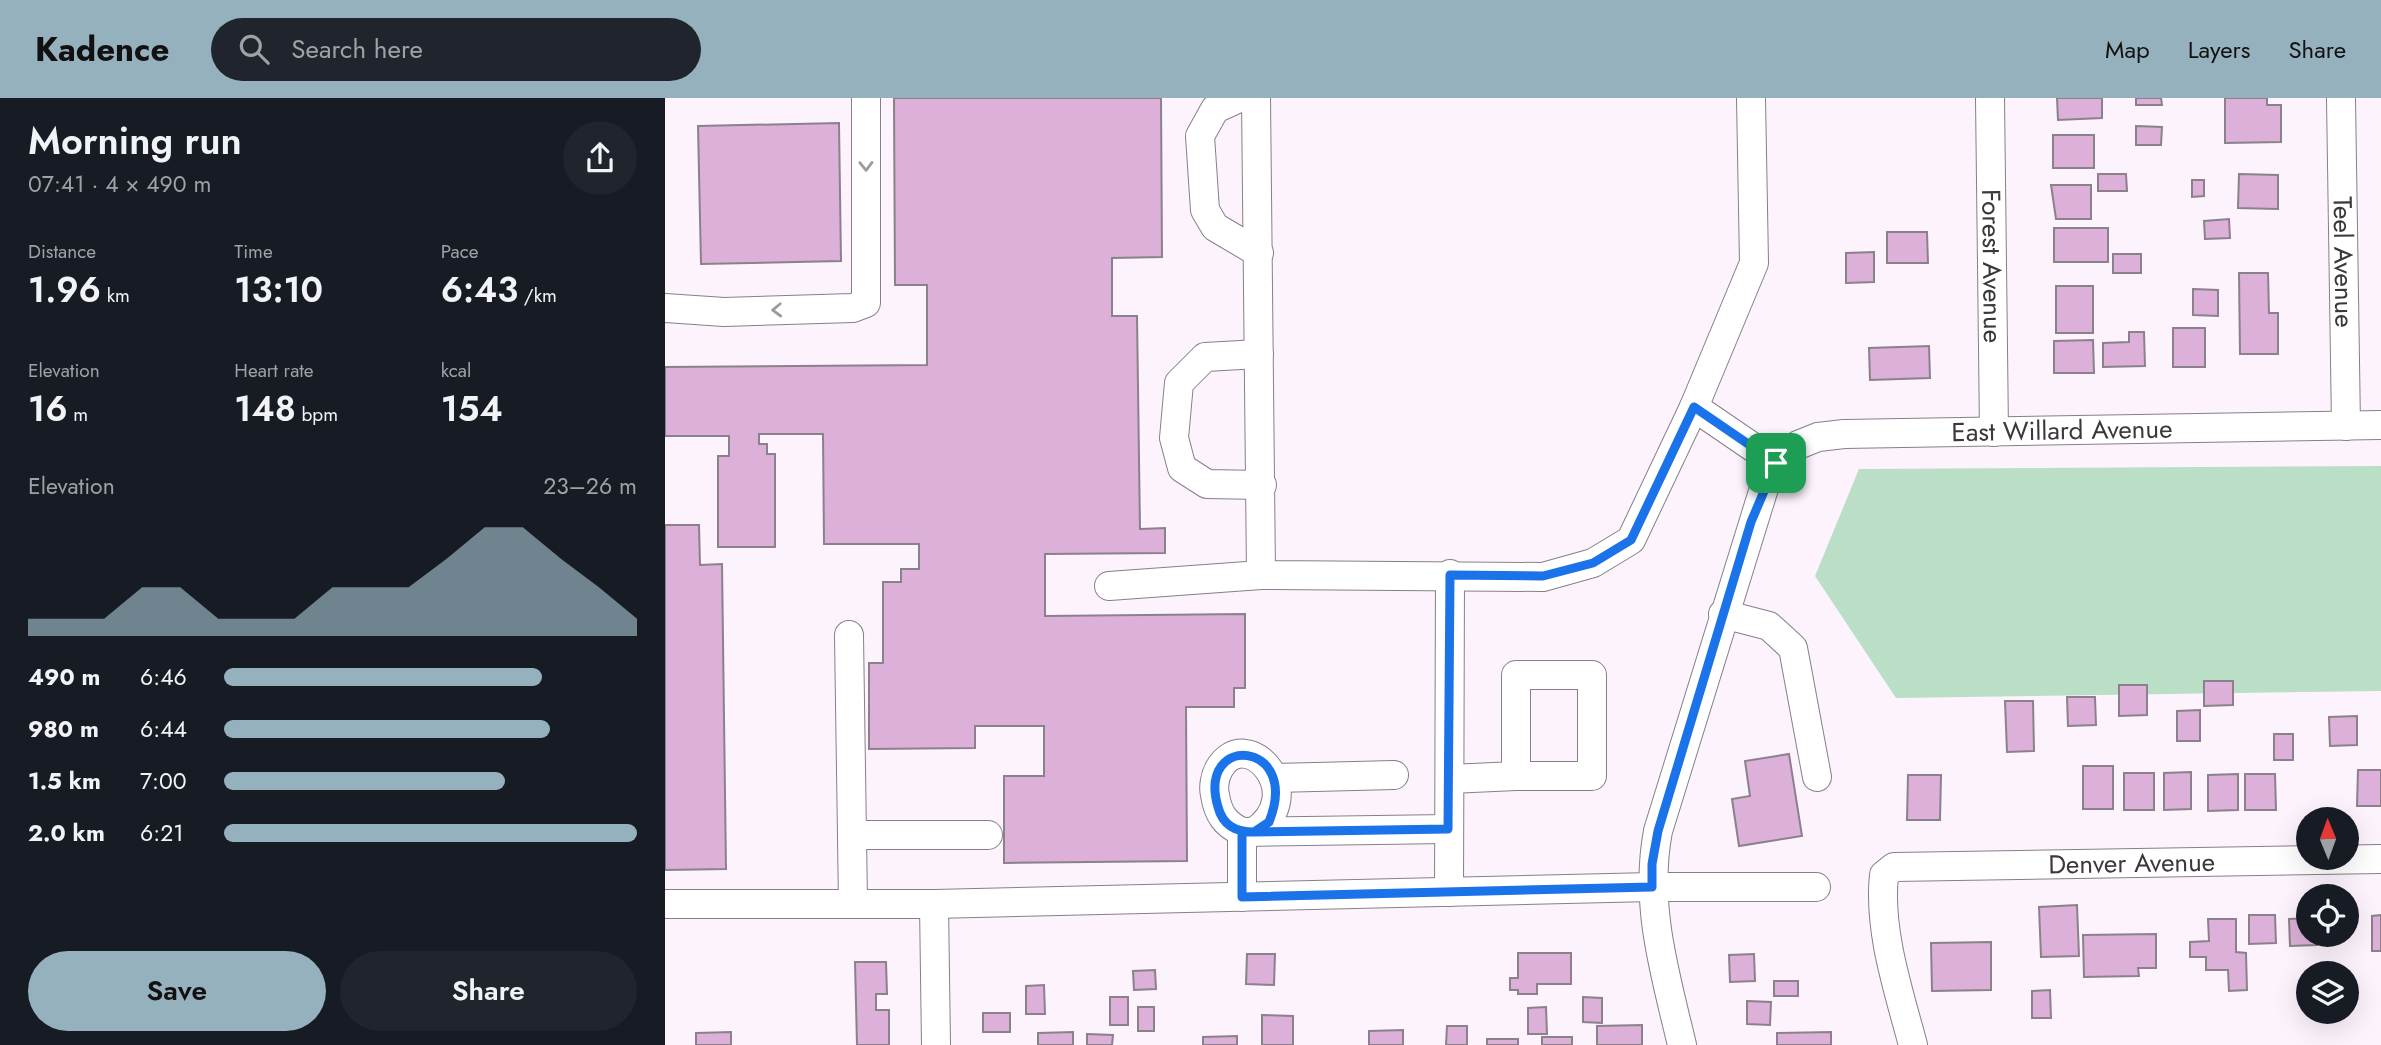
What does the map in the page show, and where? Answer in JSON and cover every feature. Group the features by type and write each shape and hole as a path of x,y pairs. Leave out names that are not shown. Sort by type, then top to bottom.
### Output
{"street":[{"path":"665,308 724,312 853,308 866,303 866,98"},
{"path":"1239,98 1215,109 1200,136 1205,210 1215,227 1259,253"},
{"path":"1256,98 1261,575"},
{"path":"1109,586 1261,575 1543,576 1593,563 1631,540 1694,407 1754,263 1751,98"},
{"name":"Forest Avenue","path":"1990,98 1994,432"},
{"name":"Teel Avenue","path":"2341,98 2346,426"},
{"path":"1259,354 1205,357 1179,383 1174,438 1182,468 1207,484 1262,485"},
{"path":"1682,1045 1656,934 1652,864 1658,831 1723,614 1770,474 1694,407"},
{"name":"East Willard Avenue","path":"1770,474 1798,445 1818,437 2381,425"},
{"path":"1449,892 1450,575"},
{"path":"1723,614 1769,626 1793,648 1817,776"},
{"path":"849,635 853,904"},
{"path":"1248,832 1269,822 1275,808 1275,778 1266,763 1252,755 1237,754 1224,760 1217,774 1214,792 1219,811 1227,825 1248,832 1448,829"},
{"path":"1450,770 1516,768"},
{"path":"1275,778 1394,775"},
{"path":"1242,897 1248,832"},
{"path":"853,835 988,835"},
{"name":"Denver Avenue","path":"1913,1045 1894,973 1882,894 1884,875 1894,867 2381,859"},
{"path":"665,904 934,904 1652,887 1816,887"},
{"path":"934,904 936,1045"}],"green space":[{"path":"2381,466 2381,691 1896,698 1815,576 1859,469"}],"building":[{"path":"894,98 1161,98 1162,257 1112,258 1112,316 1137,316 1140,529 1165,528 1165,553 1045,554 1045,616 1245,614 1245,688 1234,688 1234,707 1186,707 1187,861 1004,863 1004,776 1044,776 1044,726 975,726 975,748 869,749 869,663 883,663 883,582 901,582 901,569 919,569 919,544 824,544 823,434 759,434 759,444 767,444 767,454 775,454 775,547 718,547 718,456 729,456 729,436 665,436 665,367 927,365 927,285 895,285"},
{"path":"2057,98 2102,98 2102,118 2058,120"},
{"path":"2136,98 2161,98 2162,105 2136,105"},
{"path":"2225,98 2267,98 2267,105 2281,105 2281,142 2225,143"},
{"path":"839,123 841,261 701,264 698,126"},
{"path":"2136,126 2162,127 2161,145 2136,145"},
{"path":"2053,135 2094,135 2094,168 2053,168"},
{"path":"2098,174 2126,174 2127,191 2098,191"},
{"path":"2239,174 2278,175 2278,209 2238,208"},
{"path":"2192,180 2204,180 2204,196 2192,197"},
{"path":"2051,185 2091,185 2091,219 2056,219"},
{"path":"2229,219 2230,238 2205,239 2204,221"},
{"path":"2054,228 2108,228 2108,262 2054,262"},
{"path":"1887,232 1927,232 1928,263 1887,263"},
{"path":"1874,252 1874,282 1846,283 1846,253"},
{"path":"2113,254 2141,254 2141,273 2113,273"},
{"path":"2239,273 2268,273 2269,313 2278,313 2278,354 2240,354"},
{"path":"2056,286 2093,286 2093,333 2056,333"},
{"path":"2193,289 2218,290 2218,316 2193,315"},
{"path":"2173,328 2205,328 2205,367 2173,367"},
{"path":"2129,332 2144,332 2145,366 2103,367 2103,343 2129,342"},
{"path":"2093,340 2094,373 2054,373 2054,341"},
{"path":"1929,346 1930,378 1870,380 1869,348"},
{"path":"665,525 699,525 700,565 722,564 726,869 665,870"},
{"path":"2204,681 2233,681 2233,705 2204,706"},
{"path":"2119,685 2147,685 2147,715 2119,716"},
{"path":"2067,697 2095,697 2096,725 2068,726"},
{"path":"2005,701 2033,701 2034,751 2007,752"},
{"path":"2200,710 2200,741 2177,741 2177,711"},
{"path":"2357,716 2357,745 2330,746 2329,717"},
{"path":"2274,734 2293,734 2293,760 2274,760"},
{"path":"1789,754 1802,836 1739,846 1732,799 1750,796 1745,761"},
{"path":"2083,766 2113,766 2113,809 2083,809"},
{"path":"2358,770 2381,770 2381,806 2357,806"},
{"path":"2191,772 2191,809 2164,810 2164,773"},
{"path":"2124,773 2154,773 2154,810 2124,810"},
{"path":"2238,774 2238,810 2208,811 2208,775"},
{"path":"2245,774 2275,774 2276,810 2245,810"},
{"path":"1908,775 1941,775 1940,820 1907,820"},
{"path":"2077,905 2079,956 2041,957 2039,907"},
{"path":"2249,915 2275,915 2276,943 2249,944"},
{"path":"2381,915 2381,951 2372,951 2372,916"},
{"path":"2208,919 2236,919 2236,952 2246,953 2247,990 2229,991 2228,970 2206,970 2206,957 2190,957 2190,942 2209,941"},
{"path":"2289,919 2296,919 2296,946 2290,946"},
{"path":"2156,934 2156,968 2138,968 2139,976 2084,977 2083,935"},
{"path":"1991,942 1991,990 1932,991 1931,943"},
{"path":"1518,953 1571,953 1571,984 1537,984 1537,994 1518,994 1518,990 1510,990 1510,978 1518,978"},
{"path":"1247,954 1275,954 1274,985 1246,984"},
{"path":"1754,954 1755,981 1730,982 1729,955"},
{"path":"855,962 886,962 887,994 876,994 876,1010 889,1010 889,1045 857,1045"},
{"path":"1155,970 1156,989 1134,990 1133,971"},
{"path":"1774,981 1798,981 1798,996 1774,996"},
{"path":"1044,985 1045,1014 1026,1014 1026,986"},
{"path":"2050,990 2051,1018 2032,1018 2032,991"},
{"path":"1110,997 1128,997 1128,1025 1110,1025"},
{"path":"1583,997 1602,998 1602,1023 1583,1022"},
{"path":"1747,1001 1771,1002 1770,1025 1747,1024"},
{"path":"1138,1007 1154,1007 1154,1031 1138,1031"},
{"path":"1546,1007 1547,1034 1528,1034 1528,1008"},
{"path":"983,1013 1010,1013 1010,1032 983,1032"},
{"path":"1262,1015 1293,1016 1293,1045 1262,1045"},
{"path":"1642,1025 1642,1045 1597,1045 1597,1026"},
{"path":"1447,1026 1467,1026 1467,1045 1446,1045"},
{"path":"1403,1030 1403,1045 1369,1045 1369,1031"},
{"path":"731,1032 731,1045 696,1045 696,1033"},
{"path":"1073,1032 1073,1045 1038,1045 1038,1033"},
{"path":"1831,1032 1831,1045 1777,1045 1777,1033"},
{"path":"1087,1034 1113,1035 1112,1045 1087,1045"},
{"path":"1237,1036 1237,1045 1203,1045 1203,1037"},
{"path":"1542,1037 1572,1037 1572,1045 1542,1045"},
{"path":"1487,1039 1518,1039 1518,1045 1487,1045"}],"route":[{"path":"1776,463 1694,407 1631,540 1593,563 1543,576 1450,575 1448,829 1254,832 1242,832 1227,825 1219,811 1214,792 1217,774 1224,760 1237,754 1252,755 1266,763 1275,778 1277,794 1269,822 1254,832 1242,832 1242,897 1652,887 1652,864 1658,831 1751,522 1776,463"}]}
